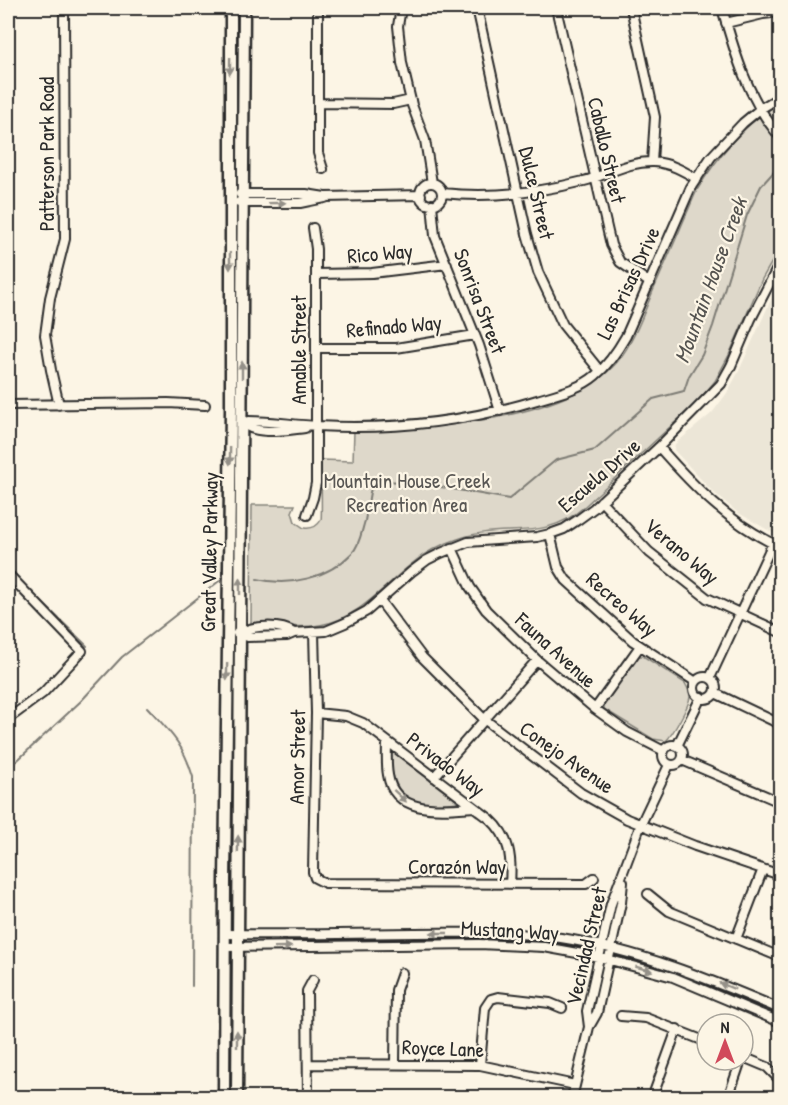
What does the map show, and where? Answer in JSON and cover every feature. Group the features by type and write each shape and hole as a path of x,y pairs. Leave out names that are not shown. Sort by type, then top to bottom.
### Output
{"main road":[{"name":"Great Valley Parkway","path":"224,1098 231,410 231,8"},
{"name":"Great Valley Parkway","path":"237,1098 244,8"},
{"path":"231,410 242,423"}],"street":[{"name":"Patterson Park Road","path":"59,405 45,334 50,298 64,239 64,8"},
{"path":"318,8 318,153 323,169"},
{"path":"401,8 398,26 402,63 425,140 432,183"},
{"name":"Dulce Street","path":"477,8 538,272 563,325 600,371"},
{"name":"Caballo Street","path":"556,8 611,245 625,267 650,283"},
{"path":"631,8 655,117 652,162"},
{"path":"722,8 743,76 760,109 780,137"},
{"path":"726,23 780,12"},
{"name":"Las Brisas Drive","path":"242,423 253,430 281,430 316,426 388,426 437,421 500,411 586,382 600,371 626,336 691,187 711,157 760,109 780,97"},
{"path":"318,103 393,104 411,99"},
{"path":"442,193 484,196 518,193 561,186 636,164 652,162 671,166 697,179"},
{"path":"432,183 440,187 442,193 438,202 432,204 426,203 421,195 424,186 432,183"},
{"path":"230,197 301,203 325,197 421,195"},
{"name":"Sonrisa Street","path":"432,204 435,236 476,335 500,411"},
{"name":"Amable Street","path":"307,515 314,498 316,483 314,228"},
{"name":"Escuela Drive","path":"227,633 240,633 248,637 268,637 326,631 345,623 380,601 427,560 452,548 484,539 537,537 564,529 579,519 659,447 721,384 780,263"},
{"name":"Rico Way","path":"316,274 372,273 447,264"},
{"name":"Refinado Way","path":"316,348 396,348 476,335"},
{"path":"8,405 168,403 205,405"},
{"path":"659,447 704,495 732,519 777,545 740,613 710,678"},
{"name":"Verano Way","path":"601,501 649,552 707,598 780,632"},
{"name":"Recreo Way","path":"550,534 558,567 566,580 640,646 696,682"},
{"name":"Fauna Avenue","path":"452,548 470,587 486,610 537,660 595,709 627,732 664,751"},
{"path":"8,574 82,651 43,693 8,719"},
{"name":"Conejo Avenue","path":"380,601 422,657 484,719 580,793 641,824 695,846 780,875"},
{"name":"Amor Street","path":"314,632 316,713 313,872 319,881"},
{"path":"595,709 640,646"},
{"path":"434,777 537,660"},
{"path":"704,677 710,678 716,686 715,693 710,697 701,698 696,692 696,682 704,677"},
{"path":"715,693 780,724"},
{"path":"677,746 701,698"},
{"name":"Privado Way","path":"316,713 353,718 496,825 504,834 511,861 510,884"},
{"path":"387,742 387,774 392,788 403,800 428,809 474,807"},
{"path":"668,746 677,746 683,753 682,760 675,765 669,765 664,760 664,751 668,746"},
{"path":"682,760 780,802"},
{"name":"Vecindad Street","path":"589,1027 587,1011 611,904 641,824 669,765"},
{"path":"736,939 763,869"},
{"name":"Vecindad Street","path":"572,1098 589,1027 597,1012 621,903 623,874"},
{"name":"Corazón Way","path":"319,881 325,884 586,884 594,878"},
{"path":"648,894 669,911 780,957"},
{"name":"Mustang Way","path":"225,934 510,933 560,938 654,959 695,973 780,1009"},
{"name":"Mustang Way","path":"225,947 479,944 544,947 608,959 673,977 780,1022"},
{"path":"395,1064 396,990 402,973"},
{"path":"308,1098 307,991 314,980"},
{"path":"480,1065 485,1008 491,999 498,997 550,1003 562,1008"},
{"path":"621,1016 646,1018 695,1037"},
{"path":"652,1098 677,1029"},
{"path":"755,1063 767,1067 780,1080"},
{"name":"Royce Lane","path":"308,1064 480,1065 575,1085"},
{"path":"728,1098 737,1072"}],"shaded area":[{"path":"780,280 780,537 737,512 711,490 674,450 675,444 712,413 727,393"}],"green space":[{"name":"Mountain House Creek Recreation Area","path":"780,103 780,248 762,279 729,355 715,381 699,400 585,506 569,518 538,529 489,532 444,544 419,558 371,600 347,616 334,621 303,627 251,625 252,505 295,505 292,512 295,522 304,528 314,527 321,520 321,460 353,461 354,431 419,428 495,418 532,409 566,397 595,381 624,353 697,190 705,177 744,130"},
{"path":"639,656 643,656 685,683 689,691 687,707 666,741 653,739 604,709 604,702"},
{"path":"389,749 458,802 427,803 407,797 395,780"}],"waterway":[{"name":"Mountain House Creek","path":"257,579 295,581 320,574 342,562 355,550 359,541 375,480 424,484 509,499 556,460 595,450 653,399 684,391 713,326 747,215 761,186 780,165"},
{"path":"16,577 87,646"},
{"name":"Mountain House Creek","path":"8,769 81,701 122,657 223,578"},
{"path":"147,707 180,747 193,777 192,986"},
{"name":"Mountain House Creek","path":"8,807 10,811"}]}
